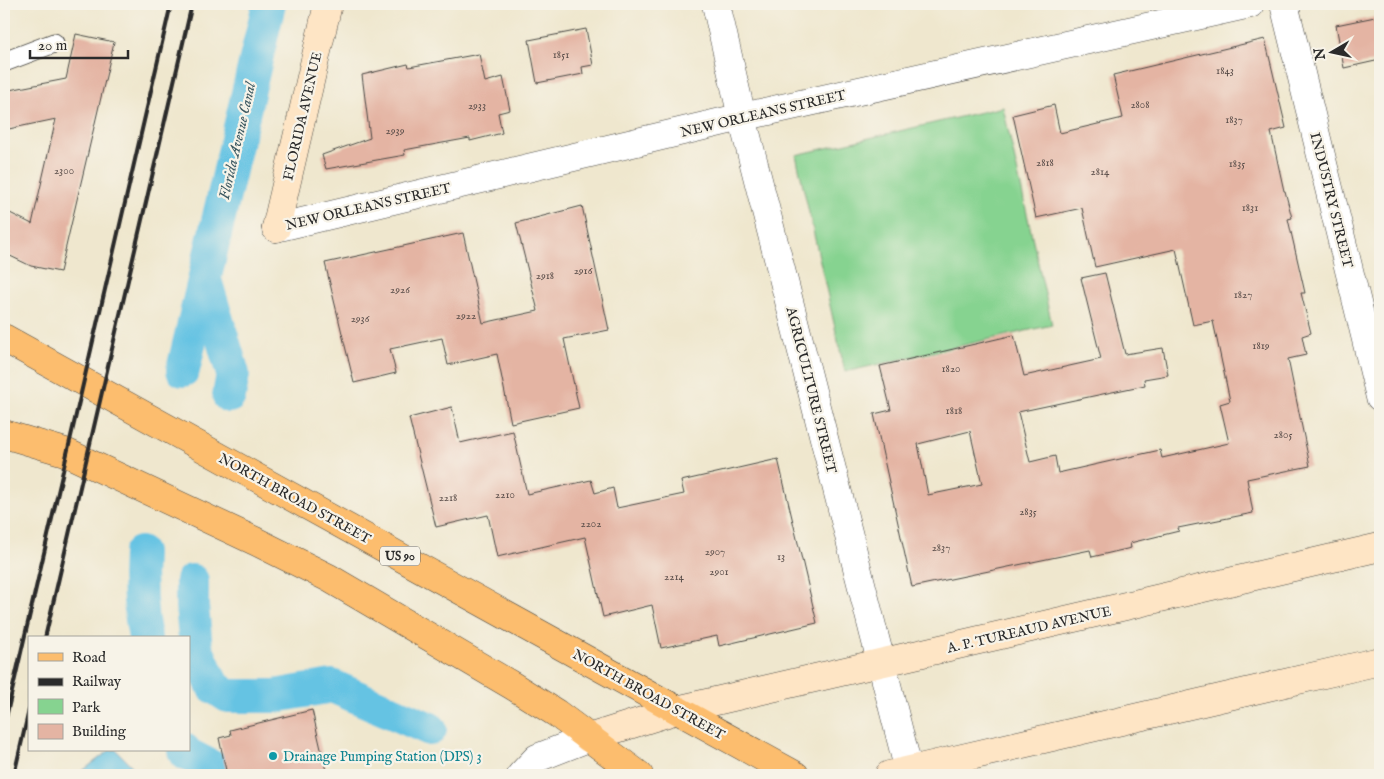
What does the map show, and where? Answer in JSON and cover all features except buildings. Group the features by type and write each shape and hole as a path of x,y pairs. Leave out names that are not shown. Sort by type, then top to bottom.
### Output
{"main road":[{"name":"NORTH BROAD STREET","path":"4,338 795,775"},
{"path":"4,434 64,452 255,541 329,578 556,713 639,775"}],"street":[{"name":"FLORIDA AVENUE","path":"276,228 328,4"},
{"name":"AGRICULTURE STREET","path":"716,4 742,117 882,663 903,774"},
{"name":"NEW ORLEANS STREET","path":"276,228 742,117 1250,4"},
{"name":"INDUSTRY STREET","path":"1284,4 1380,397"},
{"name":"A. P. TUREAUD AVENUE","path":"588,738 677,710 1380,547"},
{"path":"903,774 1380,661"},
{"path":"521,775 538,758 588,738"}],"lane":[{"path":"4,62 54,43"}],"green space":[{"path":"1003,107 1052,325 845,372 796,155"}],"water":[{"path":"107,752 118,752 138,772 146,775 77,775"}],"waterway":[{"name":"Florida Avenue Canal","path":"183,370 269,4"},
{"name":"Florida Avenue Canal","path":"205,280 233,374 229,396"},
{"name":"Florida Avenue Canal","path":"140,553 141,616 145,636"},
{"name":"Florida Avenue Canal","path":"192,581 196,648 213,686 228,696 275,696 332,686 430,729"},
{"name":"Florida Avenue Canal","path":"185,752 227,775"}],"railway":[{"path":"4,726 171,4"},
{"path":"45,636 192,4"},
{"path":"14,775 28,714"}],"place":[{"name":"Drainage Pumping Station (DPS) 3","path":"273,756"}]}
